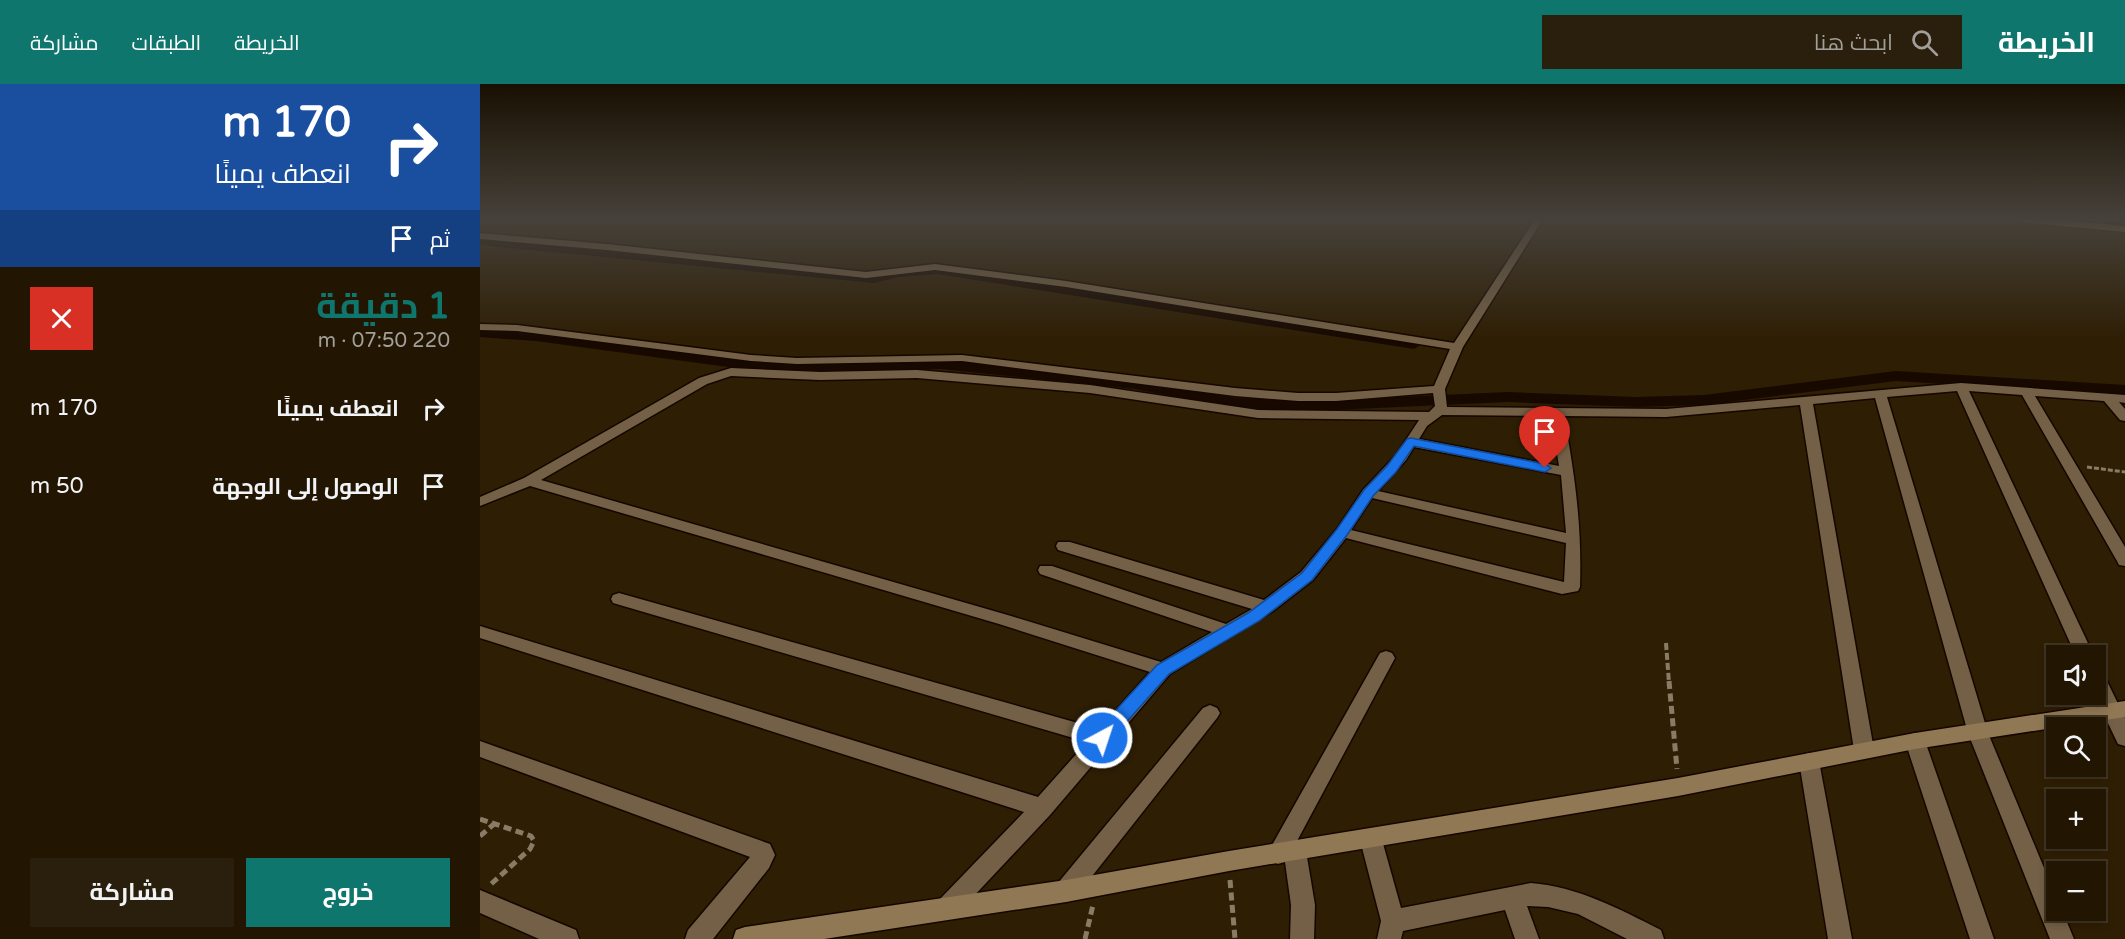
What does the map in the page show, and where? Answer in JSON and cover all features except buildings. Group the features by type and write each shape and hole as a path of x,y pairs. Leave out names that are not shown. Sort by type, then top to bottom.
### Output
{"main road":[{"path":"745,939 1066,891 1229,861 1371,840 1678,788 1915,741 2118,710"}],"street":[{"path":"717,259 866,275 935,267 1066,284 1457,347"},
{"path":"948,907 1042,808 1163,669 1267,607 1307,576 1342,532 1368,493 1391,469 1438,403 1457,347 1513,259"},
{"path":"480,327 517,328 785,361 962,358 1263,395 1438,403 1557,413 1666,413 1961,387 2125,399"},
{"path":"480,502 529,481 703,381 731,372 820,376 917,374 957,376 1090,389 1258,414 1438,403"},
{"path":"1961,387 2080,645"},
{"path":"2025,390 2125,561"},
{"path":"1880,393 1978,733 2062,939"},
{"path":"2108,398 2125,417"},
{"path":"1806,402 1864,750"},
{"path":"1342,532 1569,589 1574,584 1574,540 1567,472 1557,413"},
{"path":"1411,442 1567,472"},
{"path":"529,481 1005,620 1163,669"},
{"path":"1368,493 1574,540"},
{"path":"1065,546 1267,607"},
{"path":"1046,570 1227,631"},
{"path":"619,599 1102,738"},
{"path":"480,632 1042,808"},
{"path":"1302,939 1303,905 1286,852 1386,658"},
{"path":"2106,693 2118,710 2125,738"},
{"path":"1066,891 1210,713"},
{"path":"1915,741 1982,939"},
{"path":"480,749 762,851 764,855 761,861 697,939"},
{"path":"1809,761 1840,939"},
{"path":"1371,840 1391,930 1512,898 1531,894 1553,894 1579,902 1652,939"},
{"path":"1512,898 1527,939"},
{"path":"480,901 567,939"},
{"path":"836,939 854,921"}],"path":[{"path":"2068,464 2125,472"},
{"path":"1666,643 1678,788"},
{"path":"480,819 531,836 534,841 530,849 480,893"},
{"path":"480,836 494,824"},
{"path":"1229,861 1235,939"},
{"path":"1085,939 1098,885"}],"waterway":[{"path":"666,259 874,279 899,273 937,270 1414,344"},
{"path":"480,332 536,336 750,365 844,368 940,364 1134,384 1236,403 1311,406 1508,397 1636,402 1704,400 1896,376 2125,390"}],"route":[{"path":"1102,738 1163,669 1253,617 1307,576 1342,532 1368,493 1391,469 1411,442 1545,468"}]}
